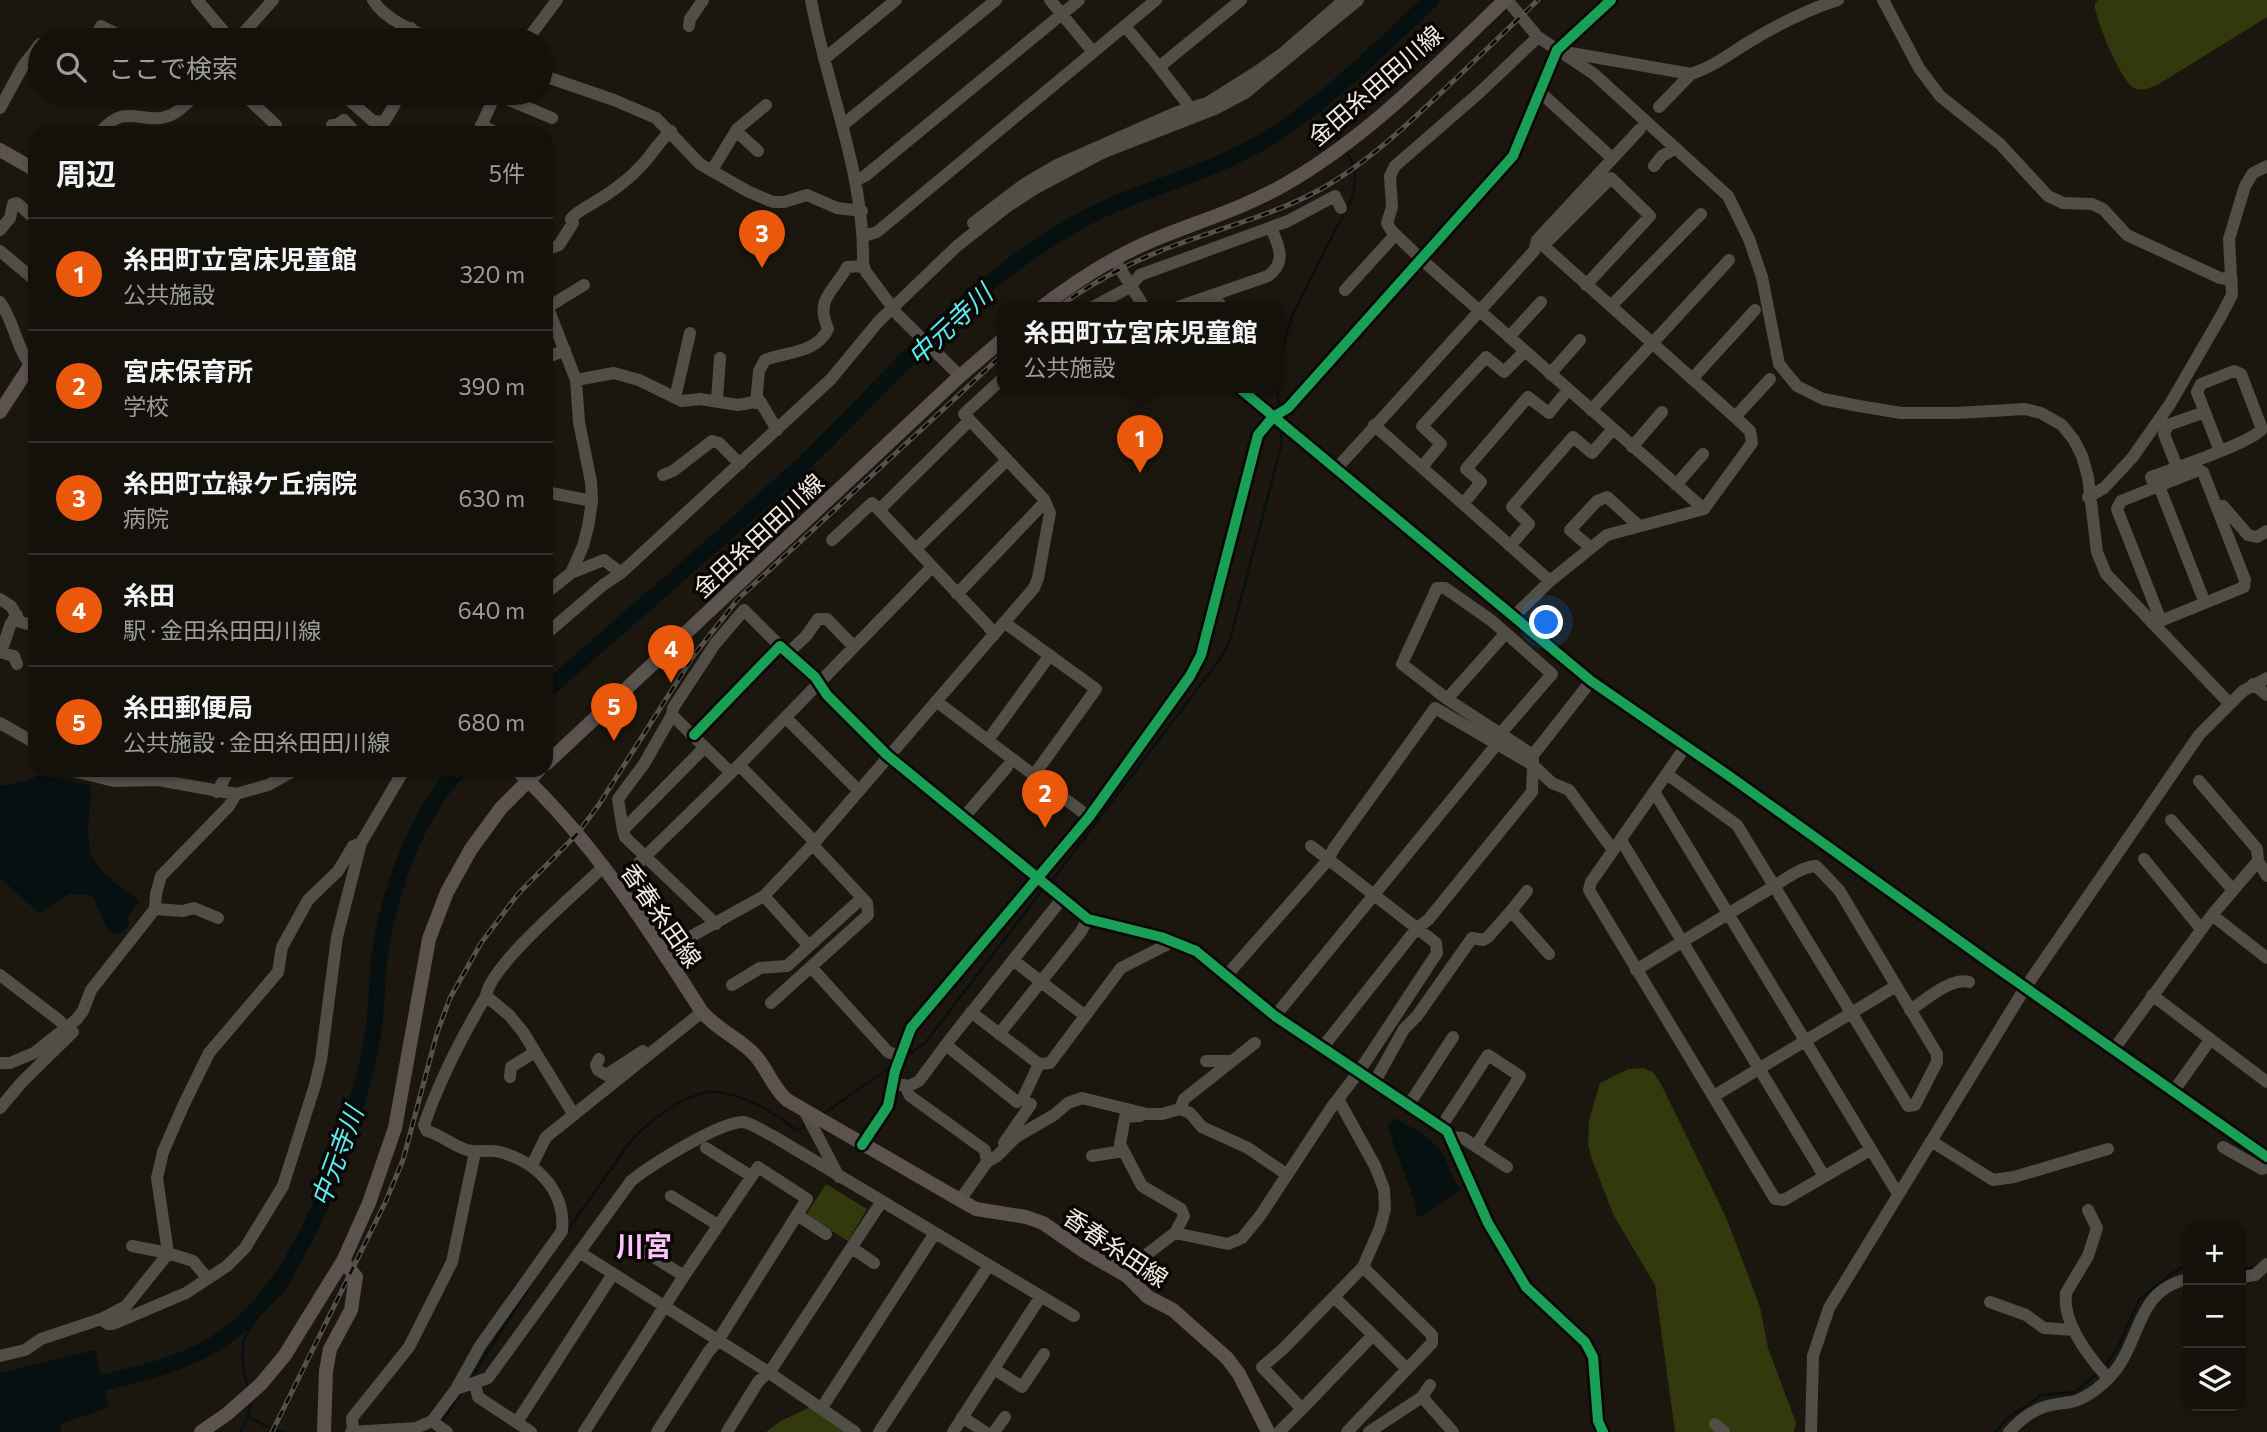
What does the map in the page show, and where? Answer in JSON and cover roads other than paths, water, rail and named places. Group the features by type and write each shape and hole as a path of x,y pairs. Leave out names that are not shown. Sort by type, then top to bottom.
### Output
{"main road":[{"name":"金田糸田田川線","path":"1049,302 1084,275 1114,259 1150,241 1240,207 1309,170 1348,143 1509,3"},
{"path":"0,150 28,166"},
{"name":"金田糸田田川線","path":"553,757 954,371 997,343"},
{"path":"0,412 28,369"},
{"path":"201,1432 227,1414 261,1384 285,1355 343,1261 369,1203 395,1128 429,939 447,892 471,849 523,777"},
{"name":"香春糸田線","path":"529,777 578,833 617,884 702,1012 757,1057 776,1091 862,1145 976,1209 1027,1217 1043,1223 1085,1252 1117,1269 1148,1297 1182,1317 1227,1358 1239,1374 1268,1432"},
{"path":"324,1432 326,1371 330,1349 351,1310 356,1277 343,1261"}],"street":[{"path":"197,0 221,28"},
{"path":"248,28 273,0"},
{"path":"373,0 377,8 411,28"},
{"path":"536,28 557,0"},
{"path":"689,26 690,19 703,0"},
{"path":"811,0 824,59 844,124 862,211 864,265 878,290 954,371"},
{"path":"824,59 896,0"},
{"path":"844,124 996,0"},
{"path":"1050,0 1093,52"},
{"path":"855,181 865,176 1079,0"},
{"path":"864,236 877,232 1156,0"},
{"path":"1159,67 1241,0"},
{"path":"553,628 621,573 831,379 957,246 1017,200 1083,163 1215,109 1245,93 1358,0"},
{"path":"862,1145 899,1084 900,1056 911,1028 1089,817 1190,677 1201,655 1258,435 1273,417 1288,408 1513,156 1557,50 1611,0"},
{"path":"1659,107 1691,74 1709,68 1747,43 1810,9 1838,0"},
{"path":"1883,0 1919,68 1940,96 2000,144 2048,195 2063,202 2092,204 2102,209 2127,235 2220,278 2232,280"},
{"path":"978,230 973,223 984,213 1057,165 1134,130 1207,103 1258,71 1339,2"},
{"path":"1509,3 1533,33 1594,74 1717,184 1737,210 1762,277 1779,364 1797,386 1824,399 1901,413 2025,409 2041,413 2062,425 2082,456 2088,477 2088,497 2097,552 2106,574 2157,622 2229,703"},
{"path":"1125,26 1189,108"},
{"path":"1533,33 1479,93 1395,166 1390,176 1392,207 1387,223 1395,235 1704,509"},
{"path":"1559,51 1691,74"},
{"path":"0,108 28,59"},
{"path":"553,79 639,109 656,118 700,164 749,192 773,202 807,195 837,208 862,211"},
{"path":"1541,92 1612,158"},
{"path":"712,170 736,131 766,104"},
{"path":"106,126 121,116 162,118 185,105"},
{"path":"255,105 276,125"},
{"path":"355,105 379,123 384,122 394,105"},
{"path":"481,126 491,105"},
{"path":"522,105 552,118"},
{"path":"332,125 344,120 350,126"},
{"path":"1337,468 1534,251 1612,158 1640,129"},
{"path":"553,248 562,241 573,223 571,219 579,209 606,196 638,171 651,155 655,145 671,131"},
{"path":"736,131 758,151"},
{"path":"1654,166 1662,156 1676,148"},
{"path":"2088,497 2104,488 2132,458 2192,369 2232,295 2229,239 2245,186 2253,173 2267,166"},
{"path":"1540,242 1611,178 1650,216 1586,285"},
{"path":"1102,302 1129,287 1140,275 1271,228 1335,196 1341,208"},
{"path":"0,230 10,218 13,204 17,203 28,213"},
{"path":"1611,306 1701,214"},
{"path":"1193,302 1268,276 1276,270 1280,250 1271,228"},
{"path":"1345,290 1395,235"},
{"path":"1514,616 1550,581 1607,535 1704,509 1752,443 1750,431 1540,242"},
{"path":"0,251 28,274"},
{"path":"1114,259 1140,302"},
{"path":"1591,410 1728,260"},
{"path":"756,402 759,371 765,360 806,349 822,337 828,329 822,315 827,297 847,267 864,265"},
{"path":"553,302 584,285"},
{"path":"1213,295 1218,302"},
{"path":"0,302 13,322 24,356 28,358"},
{"path":"1509,337 1541,302"},
{"path":"1692,379 1755,310"},
{"path":"553,320 576,380 579,422 590,472 592,501 583,546 571,573"},
{"path":"675,398 690,333"},
{"path":"1550,374 1580,340"},
{"path":"553,355 565,350"},
{"path":"1422,467 1441,444 1422,426 1486,357 1504,372 1525,351"},
{"path":"717,400 720,358"},
{"path":"2205,603 2151,477 2257,436 2262,429 2241,374 2234,372 2201,384 2197,391 2220,450"},
{"path":"576,380 614,373 639,380 681,401 717,400 738,405 760,401 777,430"},
{"path":"1735,417 1770,379"},
{"path":"663,952 764,896 1034,588 1050,513 1045,502 964,414 997,384"},
{"path":"1463,504 1482,482 1465,469 1528,397 1549,413 1568,390"},
{"path":"1245,393 1591,681 2267,1157"},
{"path":"2168,407 2178,414 2181,421"},
{"path":"1632,447 1662,412"},
{"path":"2177,467 2164,435 2168,425 2205,412"},
{"path":"879,510 970,421"},
{"path":"1374,425 1550,581"},
{"path":"1510,546 1529,524 1512,507 1573,437 1592,453 1613,429"},
{"path":"663,475 673,471 712,441 719,443 740,464"},
{"path":"1676,485 1703,454"},
{"path":"916,549 1006,461"},
{"path":"2199,470 2203,472 2245,580 2244,587 2157,622 2117,509 2121,501 2199,470"},
{"path":"553,493 592,501"},
{"path":"1591,548 1570,530 1597,501 1607,497 1637,525"},
{"path":"957,594 1045,502"},
{"path":"832,540 872,503 994,635"},
{"path":"2217,508 2223,506 2248,535 2257,537 2267,532"},
{"path":"553,587 571,573 604,560 621,573"},
{"path":"617,884 786,718 932,567"},
{"path":"1275,1016 1552,674 1445,588 1437,588 1402,664 1499,739"},
{"path":"0,600 28,620"},
{"path":"716,923 625,837 618,799 644,764 672,715 673,708 715,644 744,610 815,677 818,684 887,755 1038,878 1061,900 1088,919 1161,937 1196,951 1275,1016 1441,1127 1451,1137 1462,1170 1488,1223 1526,1287 1574,1329 1589,1349 1593,1357 1598,1421 1603,1432"},
{"path":"694,735 784,650 806,636 818,619 827,619 854,647"},
{"path":"17,664 14,656 3,653 2,649 10,623 28,620"},
{"path":"1004,623 1096,689 1034,775"},
{"path":"1447,699 1505,634"},
{"path":"988,740 1050,655"},
{"path":"1811,1432 1813,1356 1829,1308 2025,988 2199,735 2229,703 2253,684 2267,678"},
{"path":"1322,1048 1532,792 1533,760 1591,681"},
{"path":"2253,684 2267,695"},
{"path":"936,701 1089,817"},
{"path":"1227,975 1328,860 1435,708 1499,739 1533,760 1552,782 1569,790 1617,845 1682,942 1824,1176"},
{"path":"672,715 705,747 735,769 813,843 867,903 868,915 771,1003"},
{"path":"786,718 858,790"},
{"path":"0,723 28,739"},
{"path":"1686,746 1591,882 1589,891 1775,1199 1784,1200 1870,1150"},
{"path":"623,830 705,747"},
{"path":"964,817 1007,767"},
{"path":"1636,970 1776,886 1808,866 1816,866 1839,890 1937,1054 1937,1062 1915,1105 1908,1106 1776,886 1737,825 1668,775"},
{"path":"105,777 114,780 139,777"},
{"path":"163,777 217,792 236,794 268,785 282,777"},
{"path":"217,792 225,777"},
{"path":"102,1319 113,1324 186,1293 227,1266 245,1248 283,1186 316,1085 337,937 361,843 400,777"},
{"path":"2199,781 2258,849 2258,861 2267,876"},
{"path":"1655,793 1898,1195"},
{"path":"0,1063 10,1063 34,1053 76,1020 83,1011 91,990 155,909 161,876 229,806 236,794"},
{"path":"2171,820 2233,890"},
{"path":"0,1356 25,1350 41,1339 102,1319 126,1306 168,1253 157,1178 163,1152 184,1104 209,1053 278,972 282,947 308,900 338,871 353,846 361,843"},
{"path":"1175,1233 1228,1244 1242,1238 1358,1073 1437,953 1436,943 1311,846"},
{"path":"2144,859 2202,929"},
{"path":"2114,1049 2212,915 2258,861"},
{"path":"431,1426 480,1346 562,1231 562,1210 556,1191 532,1165 500,1152 465,1150 427,1131 425,1125 435,1093 453,1052 486,996 487,987 512,955 603,867"},
{"path":"1374,1083 1404,1030 1417,1016 1472,938 1483,940 1489,937 1527,891"},
{"path":"764,896 809,946"},
{"path":"732,985 760,968 787,966 862,898"},
{"path":"899,1084 909,1086 919,1081 1061,900"},
{"path":"155,909 183,911 194,908 218,918"},
{"path":"1511,911 1549,954"},
{"path":"2212,915 2267,958"},
{"path":"999,1034 1088,919"},
{"path":"971,1012 1039,1065 1050,1063 1121,968 1172,942"},
{"path":"1013,960 1084,1015"},
{"path":"811,967 888,1052 900,1056"},
{"path":"0,975 66,1028"},
{"path":"1910,1010 1953,984 1969,982"},
{"path":"1714,1096 1896,986"},
{"path":"2152,995 2267,1082"},
{"path":"486,996 509,1015 523,1032 574,1115"},
{"path":"532,1165 546,1136 702,1012"},
{"path":"0,1108 22,1082 78,1027 76,1020"},
{"path":"1408,1106 1453,1037"},
{"path":"2173,1092 2210,1040"},
{"path":"1180,1109 1184,1099 1255,1043"},
{"path":"946,1045 1017,1102 1023,1098 1039,1065"},
{"path":"599,1059 597,1070 606,1075 650,1047 659,1046"},
{"path":"510,1077 511,1067 535,1052"},
{"path":"1441,1127 1488,1055 1520,1076 1476,1146"},
{"path":"1206,1061 1232,1061"},
{"path":"899,1084 910,1096 985,1150 992,1159"},
{"path":"992,1159 1016,1137 1054,1115 1068,1103 1082,1098 1147,1114"},
{"path":"1302,1409 1262,1367 1363,1267 1385,1209 1384,1189 1375,1166 1338,1099"},
{"path":"960,1200 1031,1104"},
{"path":"1117,1269 1143,1258 1175,1233 1184,1216 1181,1209 1142,1186 1119,1144 1125,1117 1161,1114 1180,1109 1190,1113 1202,1127 1248,1148 1286,1174"},
{"path":"804,1110 839,1177"},
{"path":"456,1389 488,1378 631,1181 723,1126 744,1122 773,1136 1074,1316"},
{"path":"1451,1137 1463,1138 1507,1167"},
{"path":"1931,1141 1993,1180 2014,1177 2108,1149"},
{"path":"2223,1147 2262,1169 2267,1167"},
{"path":"706,1148 751,1177"},
{"path":"1092,1156 1123,1151"},
{"path":"447,1432 431,1426 352,1432 352,1418 409,1348 452,1262 475,1152"},
{"path":"584,1432 664,1306 758,1167 807,1199 657,1432"},
{"path":"671,1196 718,1225"},
{"path":"731,1431 758,1382 768,1373 882,1201"},
{"path":"2088,1210 2097,1228 2088,1256 2066,1293 2065,1300 2074,1330 2089,1357 2108,1377"},
{"path":"797,1215 826,1234"},
{"path":"821,1409 935,1233"},
{"path":"132,1246 192,1261 208,1279"},
{"path":"638,1247 684,1276"},
{"path":"852,1248 874,1263"},
{"path":"579,1252 768,1373 847,1430"},
{"path":"2246,1276 2255,1275 2267,1264"},
{"path":"879,1432 989,1265"},
{"path":"1347,1432 1432,1343 1432,1335 1363,1267"},
{"path":"517,1422 613,1274"},
{"path":"2009,1432 2022,1418 2041,1407 2075,1401 2092,1394 2117,1368 2143,1311 2163,1289 2173,1282 2183,1280"},
{"path":"953,1432 1041,1296"},
{"path":"1334,1297 1407,1369"},
{"path":"1990,1302 2026,1315 2044,1328 2074,1330"},
{"path":"1279,1432 1373,1335"},
{"path":"994,1369 1022,1387 1044,1354"},
{"path":"475,1383 478,1397 531,1432"},
{"path":"1369,1432 1422,1397 1430,1385"},
{"path":"1422,1397 1453,1432"},
{"path":"962,1417 985,1432"},
{"path":"994,1432 1005,1417"}],"waterway":[{"name":"中元寺川","path":"553,685 802,465 925,341 1003,272 1085,218 1222,162 1281,130 1348,78 1431,0"},
{"path":"1316,103 1341,143"},
{"path":"1284,346 1294,311 1352,198 1355,174 1346,152"},
{"path":"1278,393 1279,410"},
{"path":"1051,882 1223,655 1231,636 1282,443 1280,427"},
{"name":"中元寺川","path":"83,1388 167,1366 213,1345 239,1326 283,1276 316,1216 350,1124 370,1051 380,952 398,880 417,831 453,777"},
{"path":"906,1056 925,1043 1043,889"},
{"path":"823,1114 892,1066"},
{"path":"567,1231 630,1142 658,1116 695,1095 719,1092 740,1097 760,1106 797,1131 805,1125"},
{"path":"249,1390 243,1366 244,1341 256,1320 289,1282 293,1259"},
{"path":"2105,1366 2118,1347 2139,1300 2183,1267"},
{"path":"2246,1269 2252,1268"},
{"path":"471,1378 530,1286"},
{"path":"1996,1432 2005,1420 2042,1395 2075,1392 2098,1373"},
{"path":"442,1421 462,1392"},
{"path":"240,1432 248,1417 251,1399"},
{"path":"248,1417 270,1428"},
{"path":"277,1431 284,1432"}],"railway":[{"path":"1066,302 1145,257 1286,206 1338,179 1401,130 1538,0"},
{"path":"272,1432 385,1203 403,1160 437,1033 450,998 481,943 518,894 578,833 694,655 738,599 997,360"}],"place":[{"name":"糸田町立緑ケ丘病院","path":"762,268"},
{"name":"糸田町立宮床児童館","path":"1140,473"},
{"name":"糸田","path":"671,683"},
{"name":"糸田郵便局","path":"614,741"},
{"name":"宮床保育所","path":"1045,828"}],"district":[{"name":"川宮","path":"644,1245"}]}
